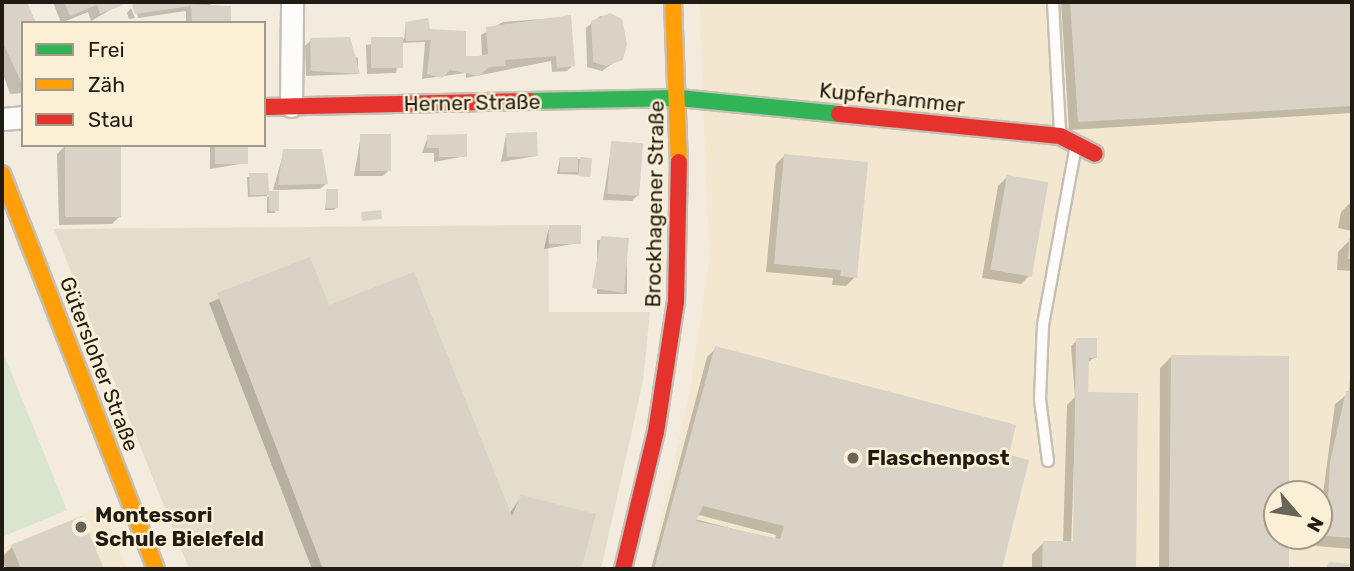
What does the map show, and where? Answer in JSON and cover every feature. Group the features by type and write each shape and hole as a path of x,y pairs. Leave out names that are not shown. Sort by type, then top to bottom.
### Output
{"street":[{"path":"291,106 292,2"},
{"name":"Brockhagener Straße","path":"623,569 668,373 681,215 679,99 673,2"},
{"name":"Herner Straße","path":"266,107 679,99"},
{"name":"Kupferhammer","path":"679,99 1060,136 1096,154"},
{"path":"2,119 21,117"},
{"name":"Gütersloher Straße","path":"2,174 156,569"}],"lane":[{"path":"1053,2 1060,136"},
{"path":"1048,461 1040,398 1043,325 1076,146"}],"shaded area":[{"path":"699,2 1352,2 1352,569 650,569 690,389 709,258"},
{"path":"548,225 549,312 650,312 643,381 601,569 189,569 54,229"},
{"name":"Montessori Schule Bielefeld","path":"102,506 127,569 2,569 2,548"}],"green space":[{"path":"2,350 67,510 2,537"}],"building":[{"path":"2,2 27,2 35,21 21,21 21,82 2,41"},
{"path":"64,2 122,2 123,5 100,14 97,5 70,16"},
{"path":"138,2 231,6 231,21 192,21 191,6 135,14 132,5"},
{"path":"1070,2 1352,2 1352,106 1078,122"},
{"path":"610,13 622,19 627,44 623,60 606,66 593,62 591,21"},
{"path":"571,15 575,66 557,68 556,56 505,60 506,66 489,67 479,76 450,70 442,78 427,74 431,40 406,41 405,22 428,18 430,29 466,31 466,56 478,56 488,54 486,27"},
{"path":"350,37 360,74 311,71 310,38"},
{"path":"371,37 403,37 403,68 371,68"},
{"path":"537,132 538,156 507,157 506,133"},
{"path":"360,134 391,134 391,171 360,171"},
{"path":"467,134 467,157 439,157 439,148 427,148 427,135"},
{"path":"611,141 643,143 639,196 607,194"},
{"path":"65,147 121,147 121,217 65,217"},
{"path":"215,147 248,147 248,164 215,164"},
{"path":"283,149 322,149 328,184 278,185"},
{"path":"784,154 868,162 857,278 840,276 841,270 774,264"},
{"path":"560,157 578,157 578,172 560,172"},
{"path":"580,157 592,158 590,177 578,176"},
{"path":"249,173 268,173 269,191 279,191 279,211 269,211 269,195 250,195"},
{"path":"1007,175 1048,182 1032,277 990,270"},
{"path":"326,189 338,189 338,208 326,208"},
{"path":"381,210 382,219 362,221 361,212"},
{"path":"549,225 581,225 581,244 549,244"},
{"path":"601,236 629,238 624,293 592,288"},
{"path":"1349,239 1352,240 1352,259 1348,259"},
{"path":"310,257 329,305 414,272 512,516 521,495 596,514 581,569 323,569 217,293"},
{"path":"1076,338 1097,338 1097,358 1089,358 1088,392 1138,393 1136,569 1042,569 1043,541 1073,541"},
{"name":"Flaschenpost","path":"715,346 1016,425 1009,455 1029,460 1002,569 654,569","holes":["703,506 784,526 780,539 696,521"]},
{"path":"1171,355 1289,356 1289,480 1263,480 1263,550 1289,550 1289,569 1169,569"},
{"path":"1346,391 1352,391 1352,538 1333,537 1333,480 1329,480 1330,462"},
{"name":"Montessori Schule Bielefeld","path":"82,516 104,569 21,569 11,545"},
{"path":"1329,562 1352,564 1352,569 1326,569"}],"traffic: fast":[{"path":"529,101 679,98 839,114"}],"traffic: slow":[{"path":"673,2 679,162"},
{"path":"2,174 156,569"}],"traffic: jam":[{"path":"266,107 529,101"},
{"path":"839,114 1060,136 1095,154"},
{"path":"623,569 656,432 676,302 679,162"}],"place":[{"name":"Flaschenpost","path":"853,458"},
{"name":"Montessori Schule Bielefeld","path":"81,527"}]}
